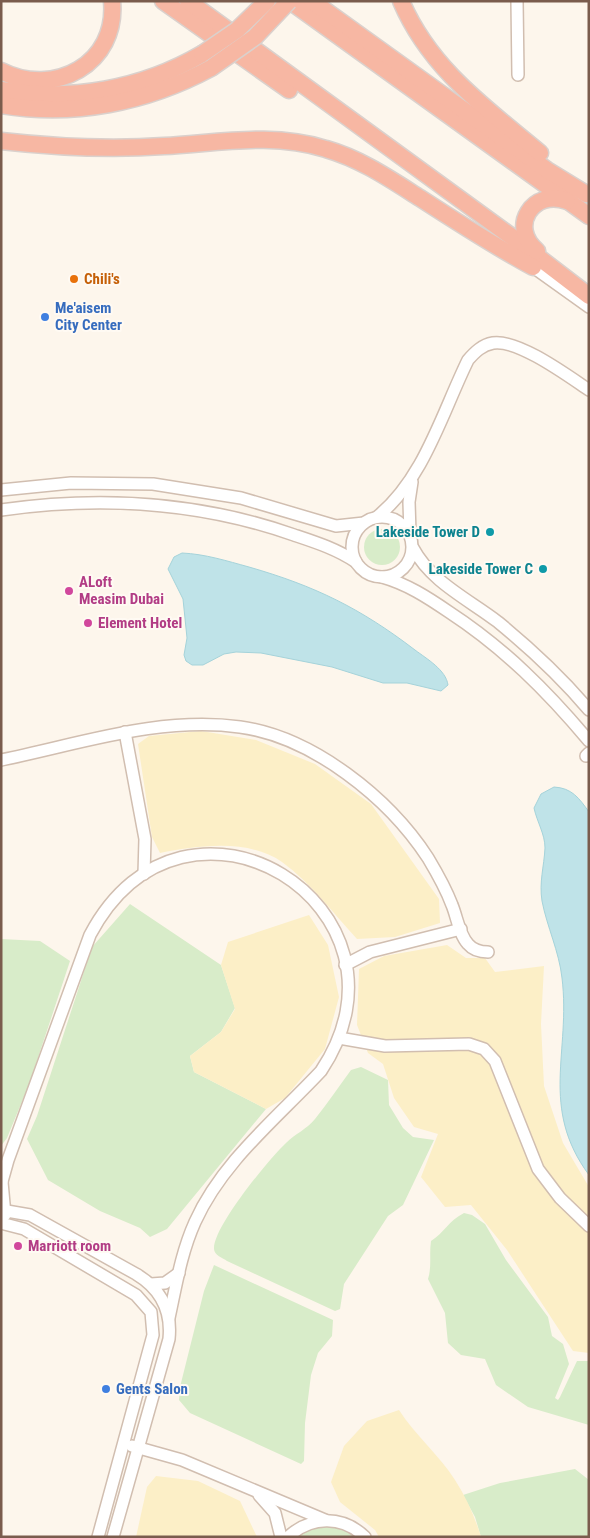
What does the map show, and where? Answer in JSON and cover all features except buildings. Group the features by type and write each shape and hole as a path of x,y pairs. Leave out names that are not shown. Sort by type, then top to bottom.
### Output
{"highway":[{"path":"1,70 18,78 36,81 53,80 78,70 91,60 106,38 111,22 112,1"},
{"path":"163,1 281,78 589,296"},
{"path":"188,1 281,78 533,267"},
{"path":"1,90 56,94 116,88 164,73 202,54 237,30 267,1"},
{"path":"1,105 64,109 116,104 165,90 211,68 255,37 290,1 335,26 547,170 588,195"},
{"path":"312,1 335,26 589,216"},
{"path":"401,1 424,42 453,79 588,195"},
{"path":"1,141 106,148 257,139 309,144 342,154 377,171 498,248 533,267"},
{"path":"557,272 529,243 524,224 529,211 540,201 555,198 569,202"}],"street":[{"path":"517,1 518,75"},
{"path":"533,267 589,307"},
{"path":"1,490 71,483 153,484 234,497 336,526 364,523 377,517 398,499 412,480 464,369 468,352 482,340 499,337 507,339 521,350 589,390"},
{"path":"382,577 400,572 411,557 409,502 412,480"},
{"path":"1,510 86,502 176,507 272,527 331,548 356,562 367,573 403,584 423,594 501,649 531,676 589,741"},
{"path":"377,517 393,519 410,534"},
{"path":"356,562 352,545 354,537 364,523"},
{"path":"412,548 423,565 437,579 479,608 529,648 589,710"},
{"path":"1,760 125,732 184,725 242,727 279,738 318,756 358,782 403,825 421,848 443,884 465,939 472,948 488,952"},
{"path":"125,732 145,839 144,874"},
{"path":"145,839 158,866"},
{"path":"98,1537 153,1335 151,1312 136,1295 24,1229 4,1223 2,1184 8,1160 90,935 99,919 117,896 144,874 158,866 184,857 214,854 247,858 293,880 317,903 331,925 341,949 345,965 347,1007 339,1038 321,1071 220,1179 194,1224 179,1273 169,1318 169,1339 114,1537"},
{"path":"345,965 370,952 461,929"},
{"path":"341,949 370,952"},
{"path":"339,1038 376,1046 469,1044 484,1049 495,1061 538,1169 560,1198 589,1226"},
{"path":"2,1210 30,1215 151,1284 164,1302 169,1318"},
{"path":"151,1284 165,1283 179,1273"},
{"path":"123,1444 171,1456 325,1520 349,1525 365,1537"},
{"path":"250,1488 264,1499 275,1513 281,1537"},
{"path":"288,1537 304,1525 325,1520"}],"green space":[{"path":"382,529 394,535 400,547 394,559 382,565 370,559 364,547 370,535"},
{"path":"130,904 221,965 235,1008 221,1032 190,1056 194,1072 266,1109 167,1229 150,1237 140,1228 100,1211 48,1180 27,1139 37,1116 92,947"},
{"path":"1,939 40,941 70,961 30,1082 7,1138 1,1146"},
{"path":"361,1067 388,1080 389,1105 403,1128 413,1137 434,1140 403,1205 388,1216 344,1284 340,1309 335,1311 227,1261 217,1255 214,1249 222,1225 267,1163 286,1143 315,1119 351,1070"},
{"path":"464,1213 472,1215 485,1224 506,1260 548,1317 552,1336 563,1344 569,1364 555,1398 558,1400 560,1397 577,1361 589,1361 589,1425 528,1407 496,1385 485,1359 461,1355 448,1343 445,1313 428,1279 431,1241 454,1219"},
{"path":"214,1265 333,1320 332,1336 318,1353 311,1375 305,1423 304,1461 301,1464 190,1413 179,1400 180,1387 204,1291"},
{"path":"575,1469 589,1480 589,1537 481,1537 475,1517 463,1495 500,1483"},
{"path":"330,1525 345,1529 358,1537 296,1537 315,1527"}],"sand":[{"path":"201,731 256,740 315,764 371,804 439,899 440,923 395,937 357,939 303,879 282,862 268,854 254,849 222,846 206,846 160,853 152,837 138,744 149,736"},
{"path":"309,915 328,945 339,997 325,1049 285,1098 266,1109 194,1072 190,1056 221,1032 235,1009 221,965 228,942"},
{"path":"447,945 466,958 485,958 495,972 544,966 541,1024 544,1086 563,1143 589,1187 589,1353 573,1351 507,1250 471,1205 445,1207 421,1177 438,1134 414,1127 394,1098 383,1064 368,1053 357,1025 359,969 384,956"},
{"path":"399,1410 455,1480 470,1507 481,1537 379,1537 375,1530 340,1502 331,1482 344,1446 367,1421"},
{"path":"156,1476 198,1481 240,1501 257,1537 136,1537 147,1487"}],"water":[{"path":"182,553 208,556 273,574 336,600 375,622 430,661 444,674 448,685 441,691 407,683 383,683 332,667 261,653 236,652 224,654 203,665 192,665 186,661 184,655 187,638 183,599 168,569 174,557"},
{"path":"554,787 566,789 578,798 589,812 589,1175 574,1150 565,1126 560,1079 564,1005 562,978 541,894 545,843 534,808 541,794"}],"place":[{"name":"Chili's","path":"74,279"},
{"name":"Me'aisem City Center","path":"45,317"},
{"name":"Lakeside Tower D","path":"490,532"},
{"name":"Lakeside Tower C","path":"543,569"},
{"name":"ALoft Measim Dubai","path":"69,591"},
{"name":"Element Hotel","path":"88,623"},
{"name":"Marriott room","path":"18,1246"},
{"name":"Gents Salon","path":"106,1389"}]}
